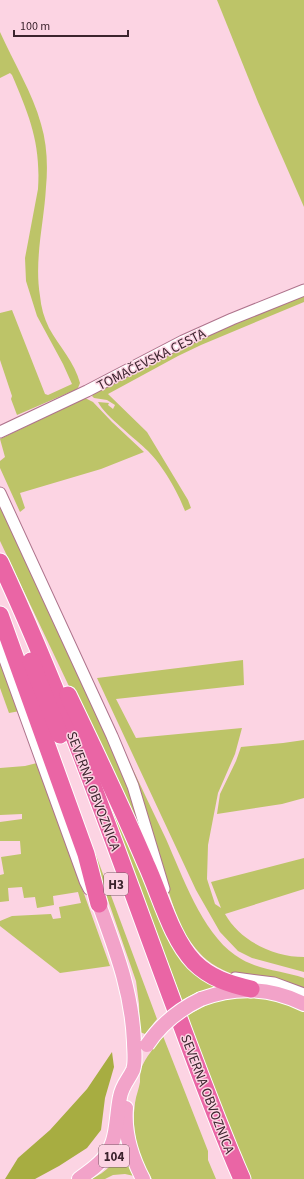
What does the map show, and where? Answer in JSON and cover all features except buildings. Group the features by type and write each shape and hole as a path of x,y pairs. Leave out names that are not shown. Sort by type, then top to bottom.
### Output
{"highway":[{"name":"SEVERNA OBVOZNICA","path":"0,562 24,614 69,725 205,1089 242,1179"},
{"name":"SEVERNA OBVOZNICA","path":"0,590 28,652 71,762 185,1067 229,1179"},
{"path":"24,614 38,630 128,821 180,943 194,962 210,975 221,981 251,990"},
{"path":"0,615 86,854 99,904"}],"main road":[{"path":"99,904 121,965 129,998 134,1038 133,1069 125,1120 133,1157 143,1179"},
{"path":"79,1179 99,1164 111,1148 115,1137 120,1095 126,1080 146,1045 169,1019 187,1006 201,999 224,992 251,990 278,993 304,1004"},
{"name":"104","path":"85,1179 99,1172 114,1156 121,1141 125,1120"}],"street":[{"name":"TOMAČEVSKA CESTA","path":"0,432 86,391 184,341 232,319 304,290"},
{"path":"0,493 112,736 139,803 170,907 187,943 202,961 223,974 239,979 274,983 304,994"},
{"path":"0,646 85,881 99,904"}],"green space":[{"path":"217,0 304,0 304,207 258,102"},
{"path":"0,32 33,101 45,139 47,179 38,269 40,300 49,328 71,362 80,383 78,388 75,390 17,415 0,360 0,313 12,310 45,394 48,395 72,384 37,316 26,281 25,258 38,189 38,157 36,143 24,103 12,75 10,73 0,78"},
{"path":"304,295 304,302 201,345 108,394 147,432 188,500 191,508 185,511 170,480 154,457 107,414 98,402 109,403 108,405 113,409 115,405 107,400 94,398 92,396 94,393 196,340"},
{"path":"85,398 93,402 144,452 101,469 20,493 25,508 20,512 0,468 0,461 5,457 0,439"},
{"path":"0,503 120,764 152,861 0,541"},
{"path":"0,656 20,711 9,713 0,688"},
{"path":"243,660 244,685 116,699 136,738 242,728 235,754 218,793 208,845 207,879 215,904 221,908 211,882 304,858 304,889 225,914 231,924 239,932 259,946 281,954 304,957 304,972 252,958 238,951 220,932 196,890 97,678"},
{"path":"46,721 157,1019 145,1034 140,1032 136,981"},
{"path":"116,734 194,902 213,932 223,945 243,960 260,967 304,978 304,991 240,977 228,972 207,960 192,944 180,926"},
{"path":"304,740 304,798 282,804 217,814 220,794 241,747"},
{"path":"86,742 171,931 219,986 201,992 200,991 182,1000"},
{"path":"37,763 110,966 60,973 0,926 0,921 12,916 51,914 53,919 61,918 59,907 81,903 78,892 53,896 54,905 37,908 35,897 24,898 22,887 8,888 9,901 0,902 0,875 4,874 1,857 21,854 20,841 0,841 0,822 22,819 22,814 0,815 0,768 25,766"},
{"path":"252,996 279,1001 304,1012 304,1179 251,1179 234,1139 187,1016 218,1001"},
{"path":"163,1036 208,1151 208,1160 216,1179 152,1179 142,1161 136,1142 134,1123 135,1100 143,1065"},
{"path":"112,1052 114,1067 105,1098 101,1130 87,1148 35,1179 5,1179 18,1158 50,1130 87,1089"},
{"path":"124,1147 134,1176 125,1174 113,1175 105,1179 91,1179 102,1173 110,1166"}]}
